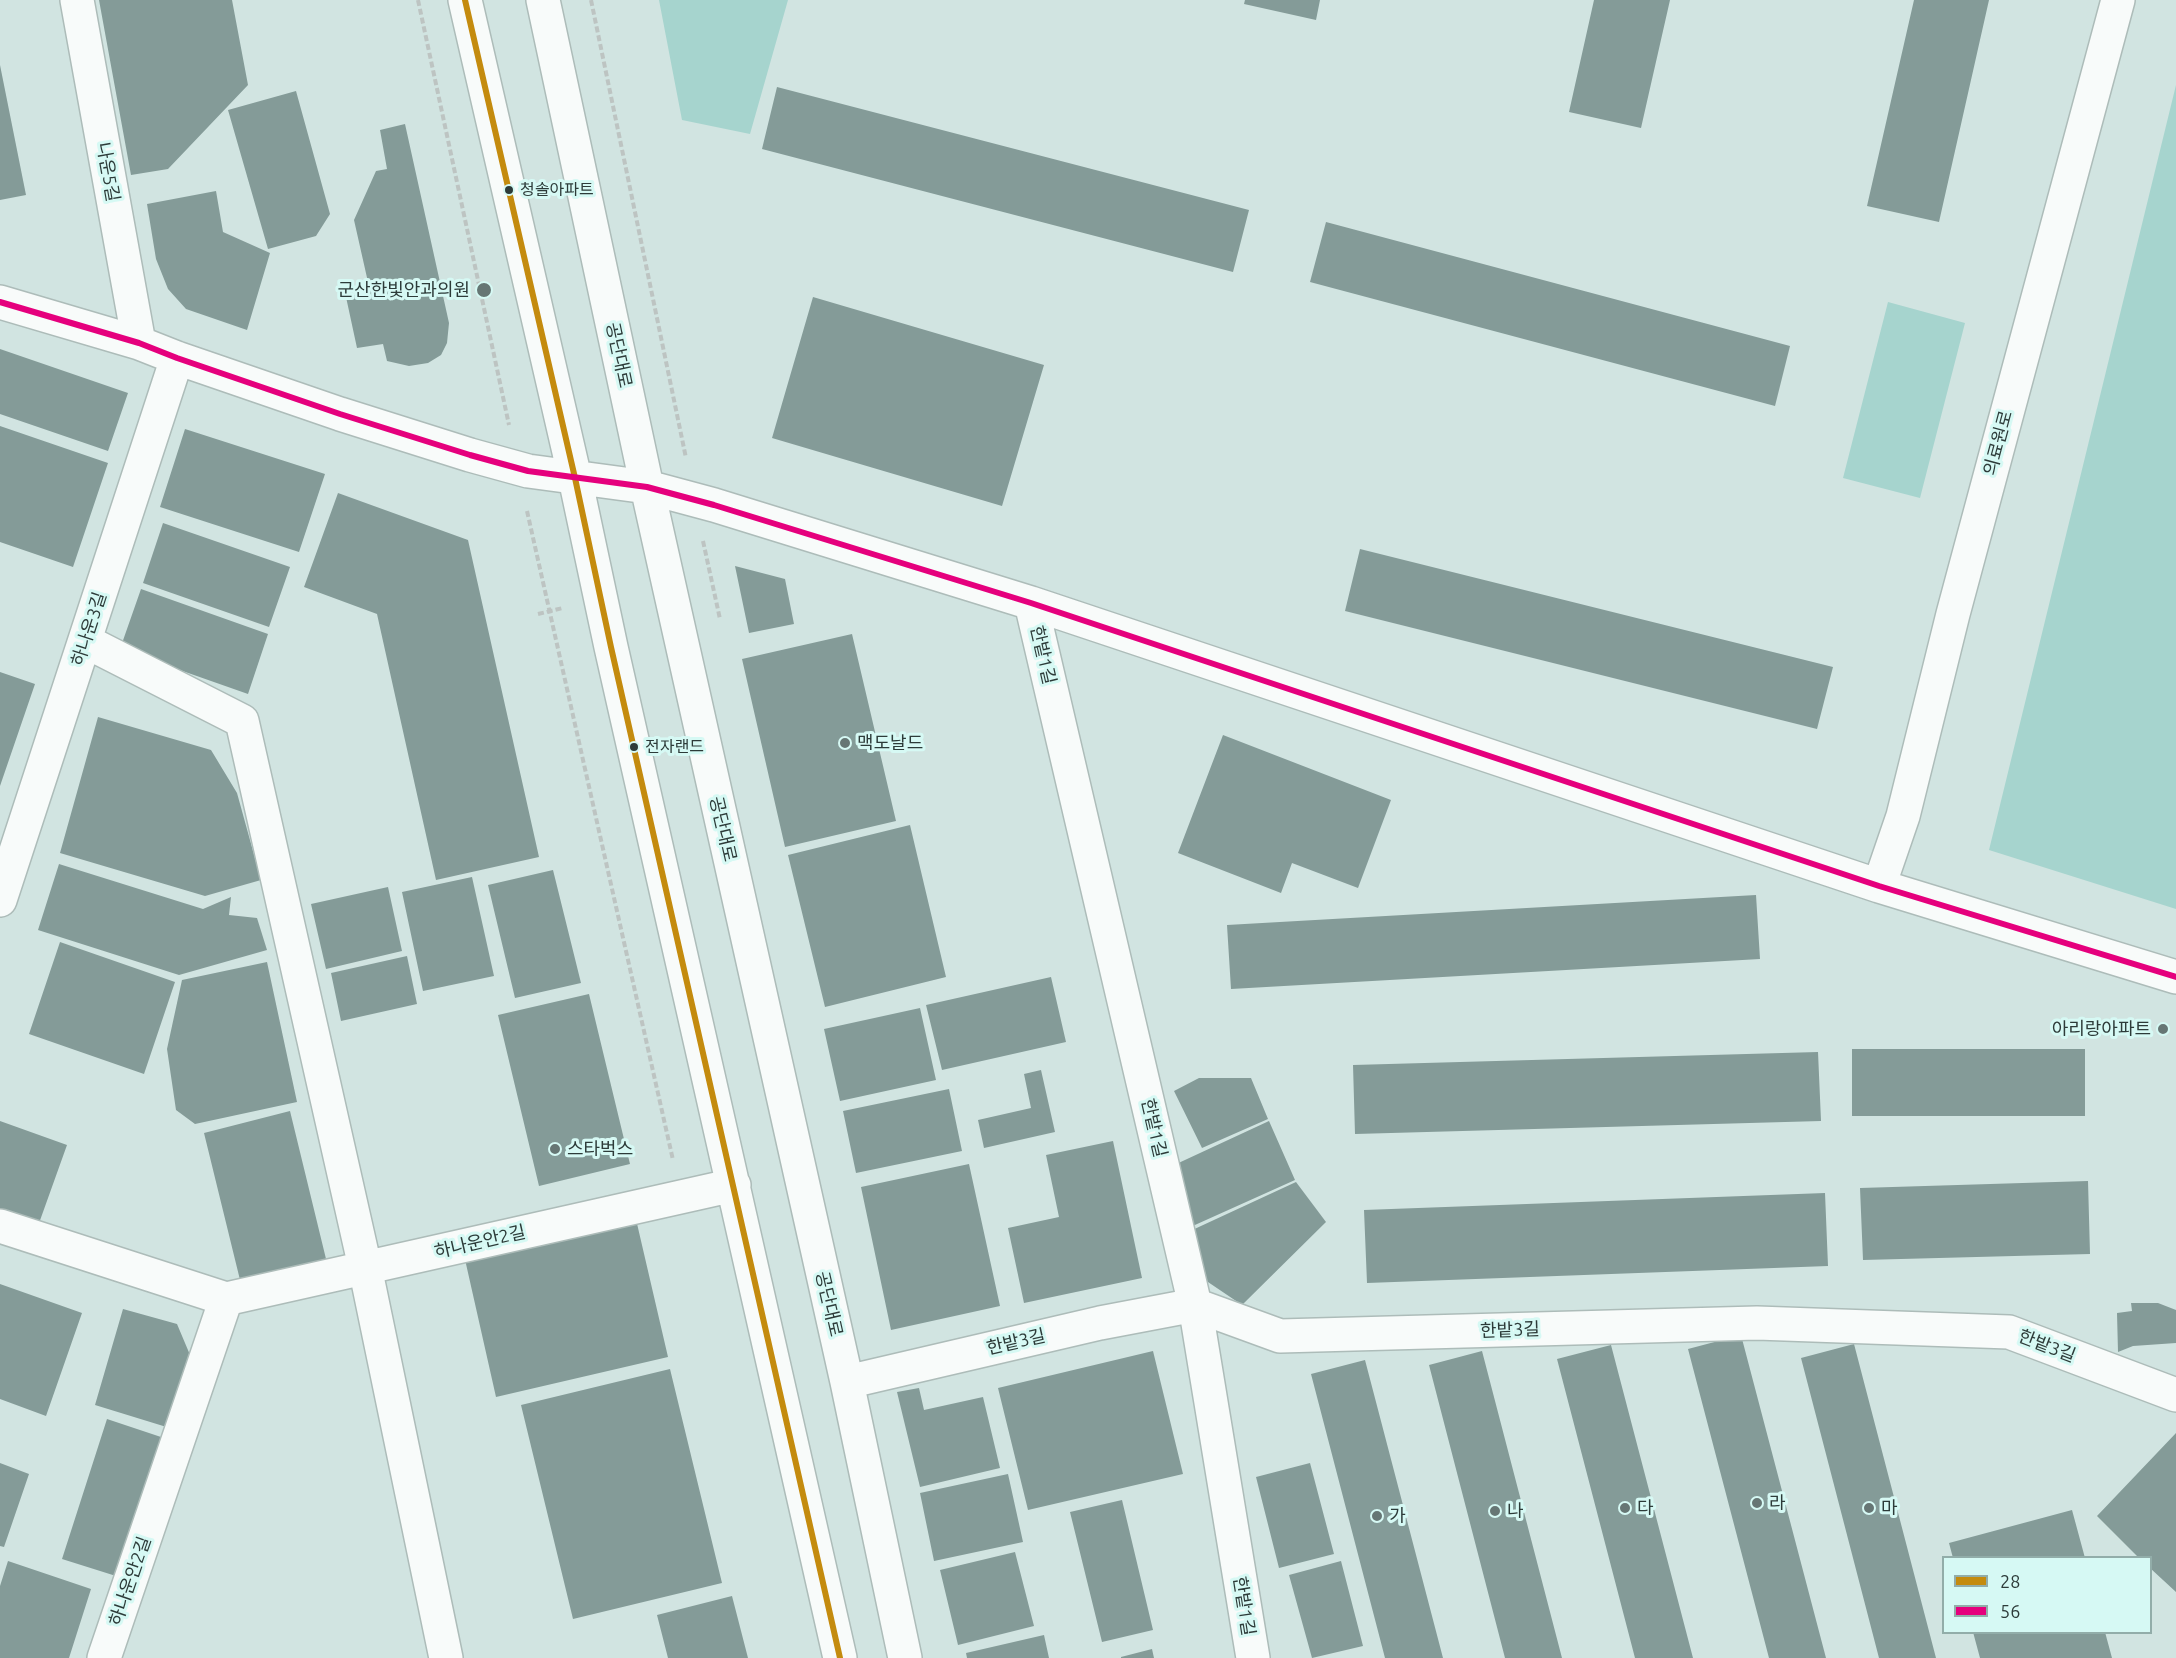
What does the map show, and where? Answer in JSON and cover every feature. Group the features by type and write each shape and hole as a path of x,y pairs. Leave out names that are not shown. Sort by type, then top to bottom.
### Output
{"street":[{"name":"나운5길","path":"77,0 139,343"},
{"path":"465,0 575,478 840,1658"},
{"name":"공단대로","path":"543,0 647,487 847,1382 905,1658"},
{"name":"의료원로","path":"1879,886 1903,816 1953,614 2118,0"},
{"path":"0,302 139,343 177,358 470,455 528,471 647,487 1031,603 1879,886 2176,977"},
{"name":"하나운3길","path":"0,900 177,358"},
{"name":"한밭1길","path":"1031,603 1195,1305 1253,1658"},
{"path":"86,641 242,721 365,1267 446,1658"},
{"name":"하나운안2길","path":"104,1658 226,1299 734,1185"},
{"path":"0,1226 226,1299"},
{"name":"한밭3길","path":"847,1382 1100,1323 1195,1305 1280,1336 1756,1323 2009,1332 2176,1395"}],"path":[{"path":"418,0 504,401"},
{"path":"591,0 695,500"},
{"path":"529,522 681,1197"}],"shaded area":[{"path":"659,0 788,0 750,134 682,120"},
{"path":"2176,85 2176,909 1989,850"},
{"path":"1888,302 1965,323 1920,498 1843,478"}],"building":[{"path":"99,0 232,0 248,85 168,169 131,175"},
{"path":"1245,0 1320,0 1316,20 1244,4"},
{"path":"1594,0 1670,0 1641,128 1569,112"},
{"path":"1914,0 1989,0 1939,222 1867,206"},
{"path":"0,65 26,195 0,200"},
{"path":"777,87 1249,210 1233,272 762,149"},
{"path":"296,91 330,214 316,236 268,249 228,110"},
{"path":"405,124 449,323 447,343 441,355 428,363 409,366 387,361 383,344 357,348 346,297 370,291 354,220 376,171 387,169 380,130"},
{"path":"216,191 223,232 270,253 247,330 186,309 168,289 156,259 147,204"},
{"path":"1326,222 1790,346 1775,406 1310,282"},
{"path":"813,297 1044,365 1002,506 772,438"},
{"path":"0,349 128,393 108,451 0,414"},
{"path":"0,426 108,463 73,567 0,542"},
{"path":"185,429 325,474 299,552 160,507"},
{"path":"338,493 468,540 539,857 436,880 377,614 304,587"},
{"path":"163,523 290,567 269,627 143,583"},
{"path":"1360,549 1833,667 1817,729 1345,611"},
{"path":"735,566 785,579 794,624 749,633"},
{"path":"141,589 268,634 248,694 120,649"},
{"path":"852,634 896,821 785,847 742,659"},
{"path":"0,672 35,684 0,786"},
{"path":"98,717 211,750 237,793 261,880 205,896 60,853"},
{"path":"1223,735 1391,800 1358,888 1292,863 1281,893 1178,853"},
{"path":"910,825 946,977 825,1007 788,855"},
{"path":"59,864 203,909 231,897 229,915 257,918 267,950 179,975 38,930"},
{"path":"553,870 581,983 515,998 488,885"},
{"path":"472,877 494,976 423,991 402,892"},
{"path":"388,887 402,951 326,969 311,904"},
{"path":"1756,895 1760,959 1231,989 1227,925"},
{"path":"60,942 175,982 144,1074 29,1034"},
{"path":"407,956 417,1004 341,1021 331,973"},
{"path":"267,962 297,1102 195,1124 176,1110 167,1049 182,980"},
{"path":"1051,977 1066,1042 942,1070 926,1005"},
{"path":"589,994 630,1164 539,1186 498,1015"},
{"path":"920,1008 936,1080 840,1101 824,1029"},
{"path":"1852,1049 2085,1049 2085,1116 1852,1116"},
{"path":"1818,1052 1821,1121 1355,1134 1353,1065"},
{"path":"1041,1070 1055,1132 984,1148 978,1120 1031,1108 1024,1074"},
{"path":"1199,1078 1251,1078 1268,1119 1202,1148 1174,1091"},
{"path":"949,1089 962,1151 856,1173 843,1111"},
{"path":"290,1111 327,1263 241,1284 204,1133"},
{"path":"0,1121 67,1145 38,1226 0,1213"},
{"path":"1269,1121 1295,1180 1186,1229 1172,1166"},
{"path":"1113,1141 1142,1278 1024,1303 1008,1228 1059,1217 1046,1155"},
{"path":"969,1164 1000,1306 891,1330 861,1187"},
{"path":"2088,1181 2090,1254 1863,1260 1860,1188"},
{"path":"1296,1182 1326,1222 1242,1305 1205,1280 1188,1232"},
{"path":"1825,1193 1828,1266 1367,1283 1364,1210"},
{"path":"635,1215 668,1357 496,1397 464,1255"},
{"path":"0,1284 82,1313 46,1416 0,1399"},
{"path":"2131,1303 2158,1303 2176,1310 2176,1343 2133,1346 2118,1352 2117,1313 2132,1311"},
{"path":"123,1309 177,1324 193,1362 173,1429 95,1405"},
{"name":"라","path":"1741,1335 1826,1658 1769,1658 1688,1349"},
{"name":"마","path":"1854,1344 1936,1658 1879,1658 1801,1358"},
{"name":"다","path":"1611,1345 1693,1658 1635,1658 1557,1359"},
{"path":"1153,1351 1183,1474 1028,1510 998,1388"},
{"name":"나","path":"1482,1351 1562,1658 1505,1658 1429,1365"},
{"name":"가","path":"1365,1360 1443,1658 1385,1658 1311,1374"},
{"path":"670,1369 722,1583 573,1619 521,1405"},
{"path":"919,1388 924,1410 983,1397 1000,1468 920,1487 897,1392"},
{"path":"107,1419 161,1437 116,1576 62,1559"},
{"path":"2176,1433 2176,1592 2152,1570 2152,1556 2137,1556 2097,1516"},
{"path":"0,1463 29,1474 4,1547 0,1546"},
{"path":"1310,1463 1334,1554 1279,1568 1256,1477"},
{"path":"1008,1474 1023,1542 934,1561 920,1493"},
{"path":"1122,1500 1153,1630 1102,1642 1070,1512"},
{"path":"2072,1510 2084,1556 1952,1556 1949,1543"},
{"path":"1015,1552 1034,1626 958,1645 940,1570"},
{"path":"8,1561 91,1589 69,1658 0,1658 0,1586"},
{"path":"1341,1561 1363,1646 1312,1658 1289,1575"},
{"path":"732,1596 748,1658 668,1658 657,1615"},
{"path":"1974,1634 2106,1634 2112,1658 1980,1658"},
{"path":"1044,1635 1049,1658 967,1658 966,1653"},
{"path":"1152,1649 1154,1658 1121,1658 1121,1657"}],"transit line":[{"name":"28","path":"465,0 575,478 611,647 840,1658"},
{"name":"56","path":"0,302 139,343 340,414 470,455 528,471 647,487 714,505 1031,603 1879,886 2176,977"}],"place":[{"name":"청솔아파트","path":"509,190"},
{"name":"군산한빛안과의원","path":"484,290"},
{"name":"맥도날드","path":"845,743"},
{"name":"전자랜드","path":"634,747"},
{"name":"아리랑아파트","path":"2163,1029"},
{"name":"스타벅스","path":"555,1149"},
{"name":"라","path":"1757,1503"},
{"name":"다","path":"1625,1508"},
{"name":"마","path":"1869,1508"},
{"name":"나","path":"1495,1511"},
{"name":"가","path":"1377,1516"}]}
